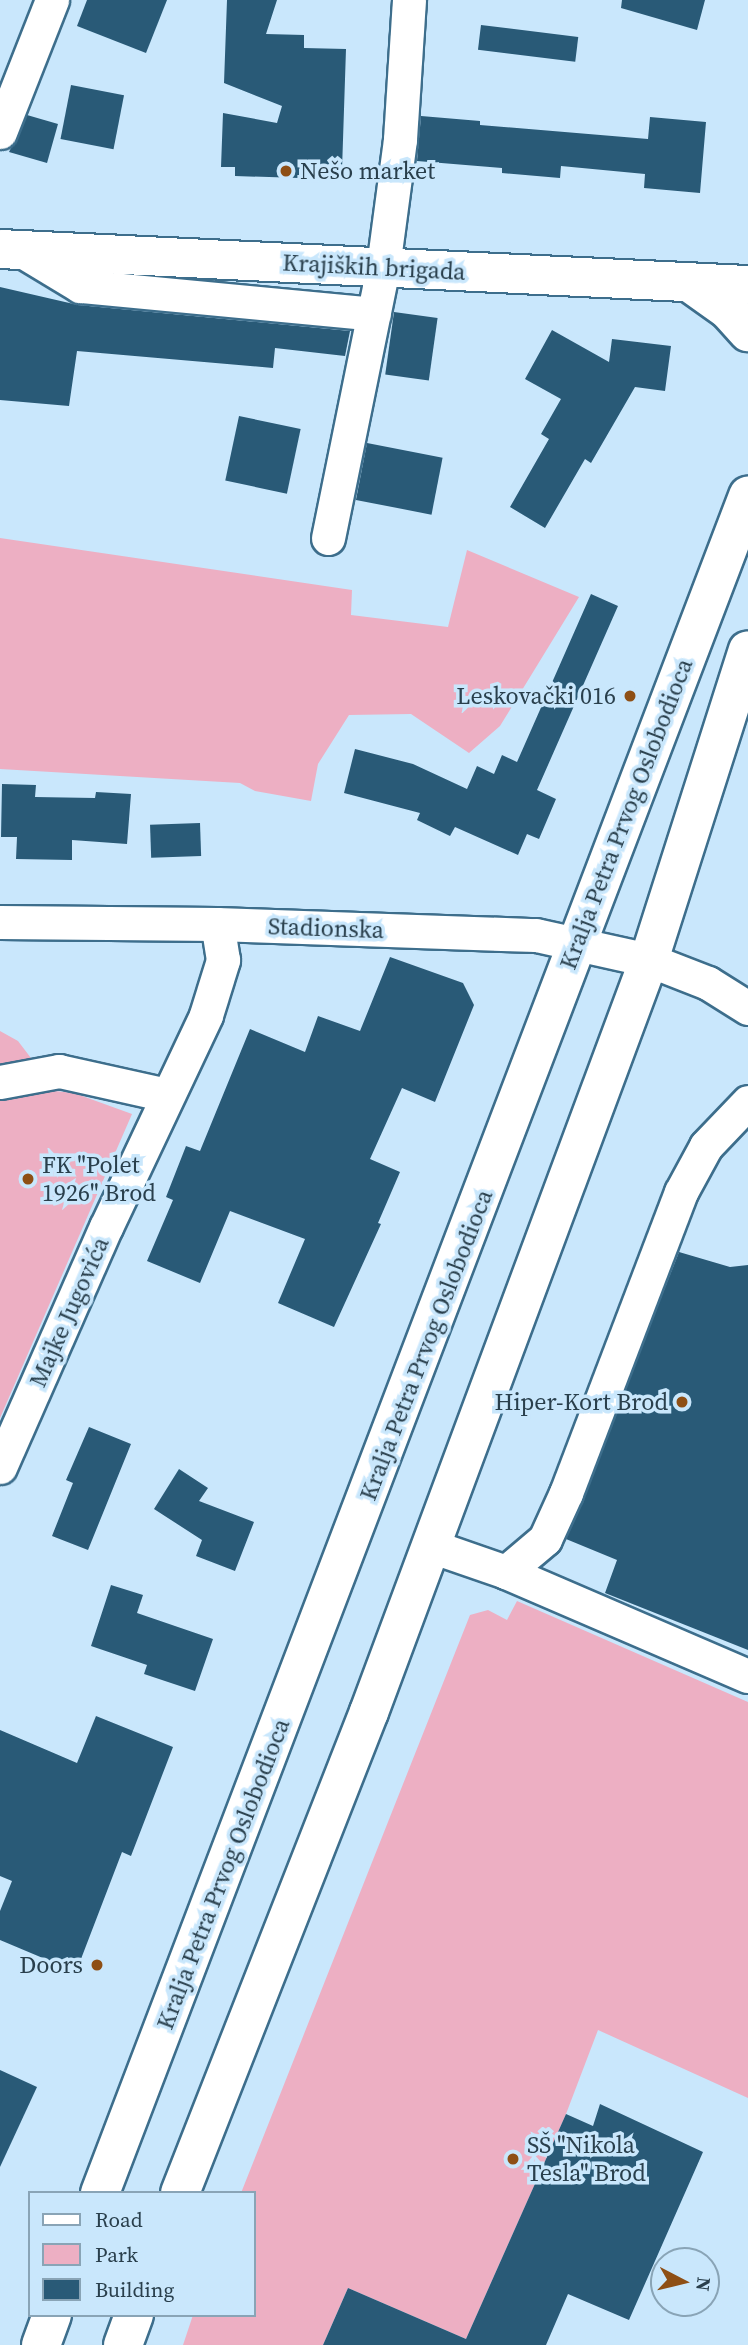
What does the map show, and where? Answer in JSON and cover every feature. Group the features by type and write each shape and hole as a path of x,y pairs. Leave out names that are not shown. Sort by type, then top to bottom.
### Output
{"main road":[{"name":"Krajiških brigada","path":"11,250 748,285"},
{"path":"690,283 748,275"},
{"path":"690,283 728,310 748,332"},
{"name":"Kralja Petra Prvog Oslobodioca","path":"101,2191 464,1246 748,496"},
{"path":"181,2191 431,1546 649,960 748,650"},
{"path":"41,2345 51,2317"},
{"path":"123,2345 133,2317"}],"street":[{"path":"0,132 52,0"},
{"path":"328,538 383,267 400,139 409,0"},
{"path":"11,250 80,286 374,314"},
{"name":"Stadionska","path":"0,922 217,924 536,935 649,960 708,983 748,1008"},
{"name":"Majke Jugovića","path":"0,1467 167,1095 206,1015 223,960 217,924"},
{"path":"0,1082 59,1071 167,1095"},
{"path":"506,1572 545,1539 566,1493 681,1192 706,1146 743,1117"},
{"path":"431,1546 506,1572 748,1676"}],"green space":[{"path":"0,538 352,590 351,615 448,627 467,550 579,597 500,726 469,753 411,714 349,715 318,764 311,801 255,791 240,783 0,769"},
{"path":"0,1031 18,1041 37,1066 45,1090 74,1093 132,1114 0,1418"},
{"path":"517,1601 748,1702 748,2098 598,2030 566,2114 466,2339 348,2288 323,2345 183,2345 192,2317 256,2317 256,2191 242,2191 470,1615 488,1610 507,1620"}],"building":[{"path":"87,0 167,0 146,53 77,26"},
{"path":"227,0 277,0 266,34 304,35 304,48 346,49 342,170 299,169 299,178 235,176 235,167 221,167 223,113 277,123 282,106 224,83"},
{"path":"622,0 705,0 697,30 621,8"},
{"path":"481,25 578,37 575,62 478,50"},
{"path":"71,85 124,95 114,149 61,139"},
{"path":"27,115 58,124 47,163 9,152"},
{"path":"421,116 480,121 480,125 648,139 650,117 706,122 700,193 644,188 645,174 561,166 560,178 502,173 502,168 417,161"},
{"path":"0,287 78,305 350,331 345,356 275,348 273,368 77,351 69,406 0,400"},
{"path":"394,312 438,318 429,381 385,374"},
{"path":"552,330 609,362 612,339 671,346 665,391 635,387 591,463 585,459 545,528 510,507 549,439 541,434 561,399 525,379"},
{"path":"239,416 301,429 287,494 225,481"},
{"path":"367,443 443,458 432,515 356,500"},
{"path":"591,594 618,606 537,790 556,799 539,839 527,834 518,855 455,827 450,836 417,820 420,813 344,793 355,749 413,764 467,789 477,766 494,774 502,755 517,762"},
{"path":"2,784 36,785 35,797 95,798 96,792 131,794 127,844 72,840 72,860 16,859 17,837 1,837"},
{"path":"200,823 201,856 151,858 150,825"},
{"path":"390,957 463,983 474,1005 435,1102 402,1088 370,1159 400,1172 378,1223 381,1224 334,1327 278,1303 305,1239 230,1211 200,1283 147,1261 173,1200 166,1197 186,1146 200,1151 250,1029 305,1052 318,1016 360,1031"},
{"name":"Hiper-Kort Brod","path":"679,1252 730,1267 748,1265 748,1650 605,1593 617,1560 566,1539"},
{"path":"89,1427 131,1444 88,1550 52,1536 73,1483 66,1480"},
{"path":"179,1469 208,1488 199,1501 254,1522 235,1571 196,1556 202,1540 154,1509"},
{"path":"111,1585 143,1595 137,1613 213,1639 195,1691 144,1674 147,1665 91,1646"},
{"path":"96,1716 173,1747 131,1856 122,1852 76,1972 0,1940 0,1911 12,1881 0,1876 0,1730 77,1763"},
{"path":"0,2070 37,2087 0,2167"},
{"path":"600,2104 703,2152 661,2247 650,2247 650,2272 629,2320 568,2294 546,2345 323,2345 348,2288 466,2339 566,2114 593,2126"}],"place":[{"name":"Nešo market","path":"286,171"},
{"name":"Leskovački 016","path":"630,696"},
{"name":"FK \"Polet 1926\" Brod","path":"28,1179"},
{"name":"Hiper-Kort Brod","path":"682,1402"},
{"name":"Doors","path":"97,1965"},
{"name":"SŠ \"Nikola Tesla\" Brod","path":"513,2159"}]}
